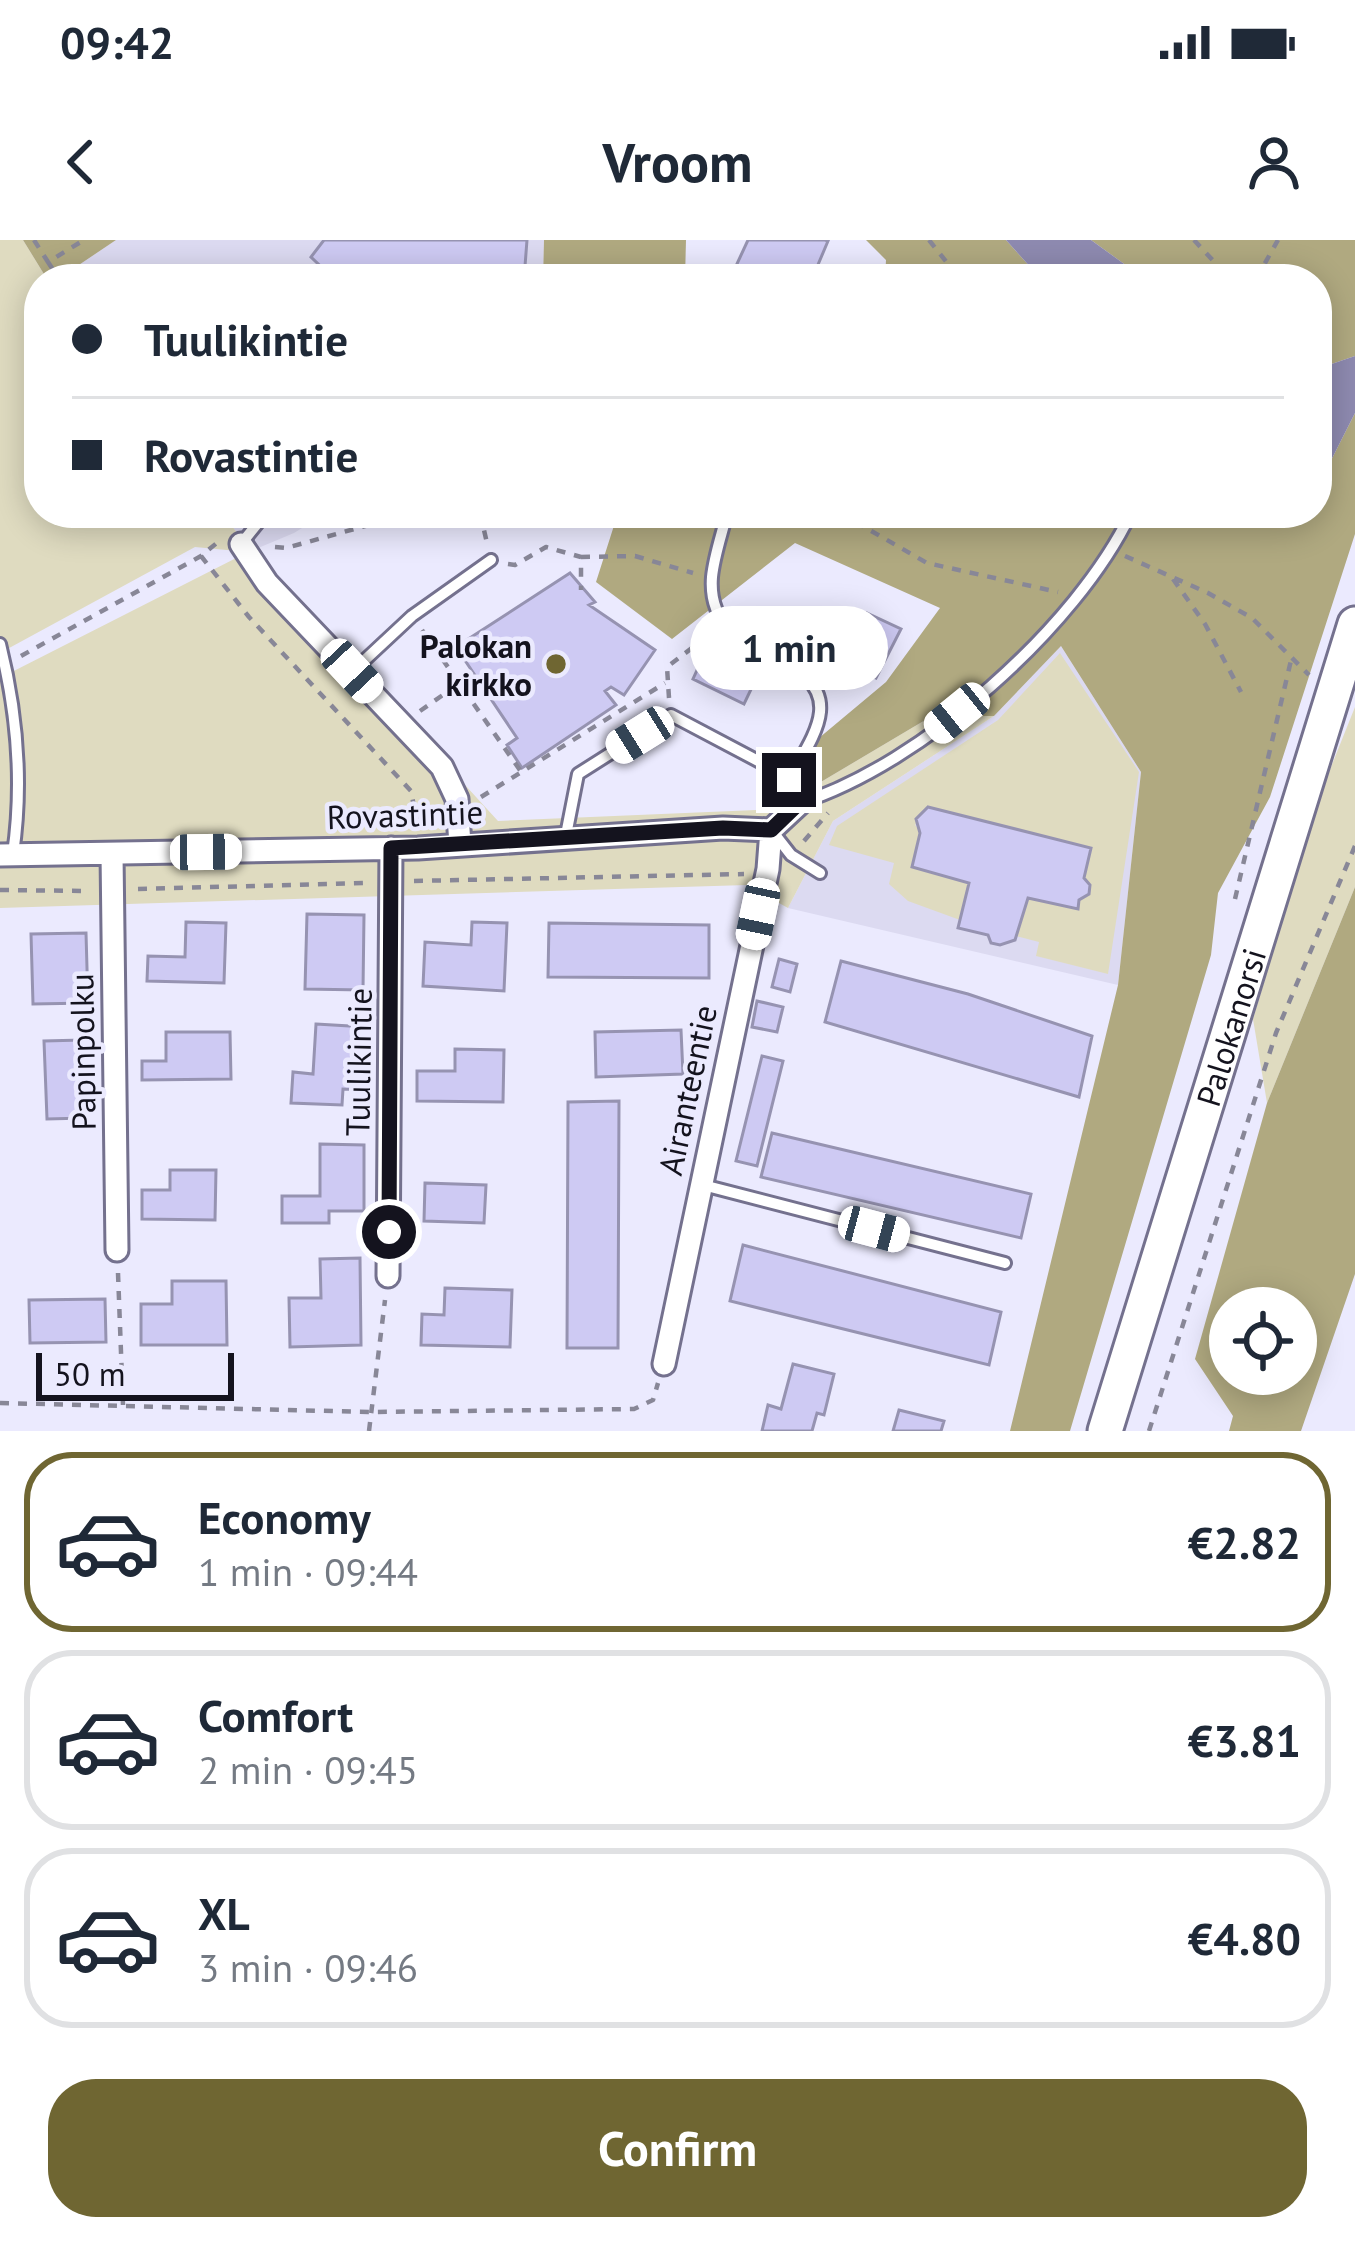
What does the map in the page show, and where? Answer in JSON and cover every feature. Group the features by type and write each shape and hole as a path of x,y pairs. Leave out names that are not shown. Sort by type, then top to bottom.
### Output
{"main road":[{"name":"Palokanorsi","path":"1105,1431 1355,624"}],"street":[{"path":"236,537 267,583 442,767 458,799 460,845"},
{"path":"771,830 800,802"},
{"name":"Rovastintie","path":"6,854 418,848 723,828 771,830"},
{"name":"Airanteentie","path":"664,1364 768,869 771,830"},
{"name":"Tuulikintie","path":"388,1276 391,848"},
{"name":"Papinpolku","path":"112,854 117,1250"}],"lane":[{"path":"236,537 247,528"},
{"path":"723,528 711,581 730,634 810,678 820,697 820,717 789,780"},
{"path":"565,840 578,774 671,715 789,780 800,802 842,790 931,734 1033,646 1076,596 1122,528"},
{"path":"352,671 412,616 490,560"},
{"path":"0,644 20,806 6,854"},
{"path":"771,830 791,855 820,873"},
{"path":"700,1184 1005,1263"}],"path":[{"path":"34,240 48,262 84,240"},
{"path":"929,240 948,264"},
{"path":"1194,240 1217,264"},
{"path":"5,665 236,537 286,548 358,528"},
{"path":"483,528 490,560 515,565 546,547 581,556 635,556 704,576"},
{"path":"866,528 927,563 1076,596"},
{"path":"1110,549 1252,618 1313,679"},
{"path":"201,556 249,617 411,791 416,808 417,881"},
{"path":"581,556 581,590"},
{"path":"1173,579 1205,624 1241,692"},
{"path":"412,616 522,773"},
{"path":"671,715 667,668 719,627"},
{"path":"1235,899 1292,656"},
{"path":"458,799 481,796 522,773 668,681"},
{"path":"1149,1431 1276,1033 1355,846"},
{"path":"117,1250 123,1405"},
{"path":"369,1431 388,1276"},
{"path":"0,1403 371,1412 634,1409 652,1400 664,1364"}],"shaded area":[{"path":"0,240 23,240 38,264 24,264 24,528 233,528 498,821 756,810 804,792 932,716 994,716 833,821 788,908 747,885 0,908 0,678 248,552 195,547 0,653"},
{"path":"23,240 116,240 80,264 38,264"},
{"path":"116,240 544,240 543,264 80,264"},
{"path":"544,240 686,240 685,264 543,264"},
{"path":"866,240 1006,240 1028,264 886,264"},
{"path":"1006,240 1091,240 1124,264 1028,264"},
{"path":"1091,240 1355,240 1355,356 1332,364 1332,264 1124,264"},
{"path":"1355,356 1355,413 1332,458 1332,364"},
{"path":"1355,413 1355,534 1270,797 1218,893 1211,955 1070,1431 1010,1431 1118,985 1141,772 1061,646 994,716 932,716 804,792 796,779 813,743 886,682 940,608 795,543 672,639 596,582 613,528 1332,528 1332,458"},
{"path":"233,528 302,528 294,533 251,551"},
{"path":"1061,646 1141,772 1118,985 788,908 833,821 994,716"},
{"path":"1060,653 1139,772 1108,974 1036,956 1039,942 1016,936 1028,898 1079,900 1090,848 928,808 915,825 969,883 960,920 908,901 889,884 894,863 829,845 837,826 998,720"},
{"path":"1355,707 1355,887 1267,1103 1253,1019 1321,792"},
{"path":"1355,887 1355,1274 1317,1384 1317,1287 1215,1287 1267,1103"},
{"path":"1209,1309 1209,1380 1195,1359"},
{"path":"1219,1395 1313,1395 1301,1431 1229,1431 1233,1416"}],"building":[{"path":"324,240 527,240 525,264 318,264 311,257"},
{"path":"748,240 828,241 818,264 737,264"},
{"name":"Palokan kirkko","path":"570,573 595,602 589,605 655,650 624,695 611,687 605,691 616,705 522,768 507,745 517,738 456,647"},
{"path":"867,613 901,629 876,678 842,662"},
{"path":"703,657 755,681 744,704 693,679"},
{"path":"928,807 1091,848 1084,878 1090,885 1089,894 1079,900 1078,909 1028,898 1015,940 1000,945 991,943 988,935 958,928 969,883 912,867 920,833 916,819"},
{"path":"307,914 364,915 363,990 305,989"},
{"path":"186,922 226,923 224,983 147,981 148,956 185,957"},
{"path":"472,922 507,923 504,991 423,986 425,942 471,945"},
{"path":"549,923 709,925 709,978 548,977"},
{"path":"86,933 88,1003 33,1004 31,934"},
{"path":"779,959 797,964 790,992 772,987"},
{"path":"841,961 968,994 1092,1036 1079,1097 825,1022"},
{"path":"757,1001 783,1007 777,1032 752,1027"},
{"path":"316,1024 366,1027 362,1090 343,1089 342,1105 291,1103 293,1072 313,1074"},
{"path":"681,1030 683,1074 596,1077 595,1032"},
{"path":"166,1032 230,1032 231,1079 142,1080 142,1061 166,1061"},
{"path":"82,1040 85,1118 47,1119 44,1041"},
{"path":"455,1049 504,1050 503,1102 417,1101 417,1071 455,1071"},
{"path":"762,1056 783,1061 757,1166 736,1161"},
{"path":"619,1101 618,1348 567,1348 568,1102"},
{"path":"772,1133 1031,1194 1021,1238 761,1177"},
{"path":"320,1144 364,1145 364,1211 329,1211 329,1223 282,1223 282,1196 320,1196"},
{"path":"170,1170 216,1170 215,1220 142,1219 142,1190 170,1190"},
{"path":"425,1183 486,1185 484,1223 424,1221"},
{"path":"743,1245 1001,1312 989,1365 730,1301"},
{"path":"360,1258 361,1345 290,1347 289,1298 321,1298 320,1259"},
{"path":"172,1281 226,1281 227,1345 141,1345 141,1304 172,1304"},
{"path":"445,1288 512,1290 510,1347 421,1345 422,1314 444,1315"},
{"path":"105,1299 106,1342 30,1343 29,1300"},
{"path":"793,1364 834,1374 824,1415 817,1413 812,1431 762,1431 768,1405 781,1409"},
{"path":"899,1410 944,1421 941,1431 893,1431"}],"place":[{"name":"Palokan kirkko","path":"556,664"}],"route":[{"path":"389,1232 391,848 723,828 771,830 800,802 789,780"}]}
